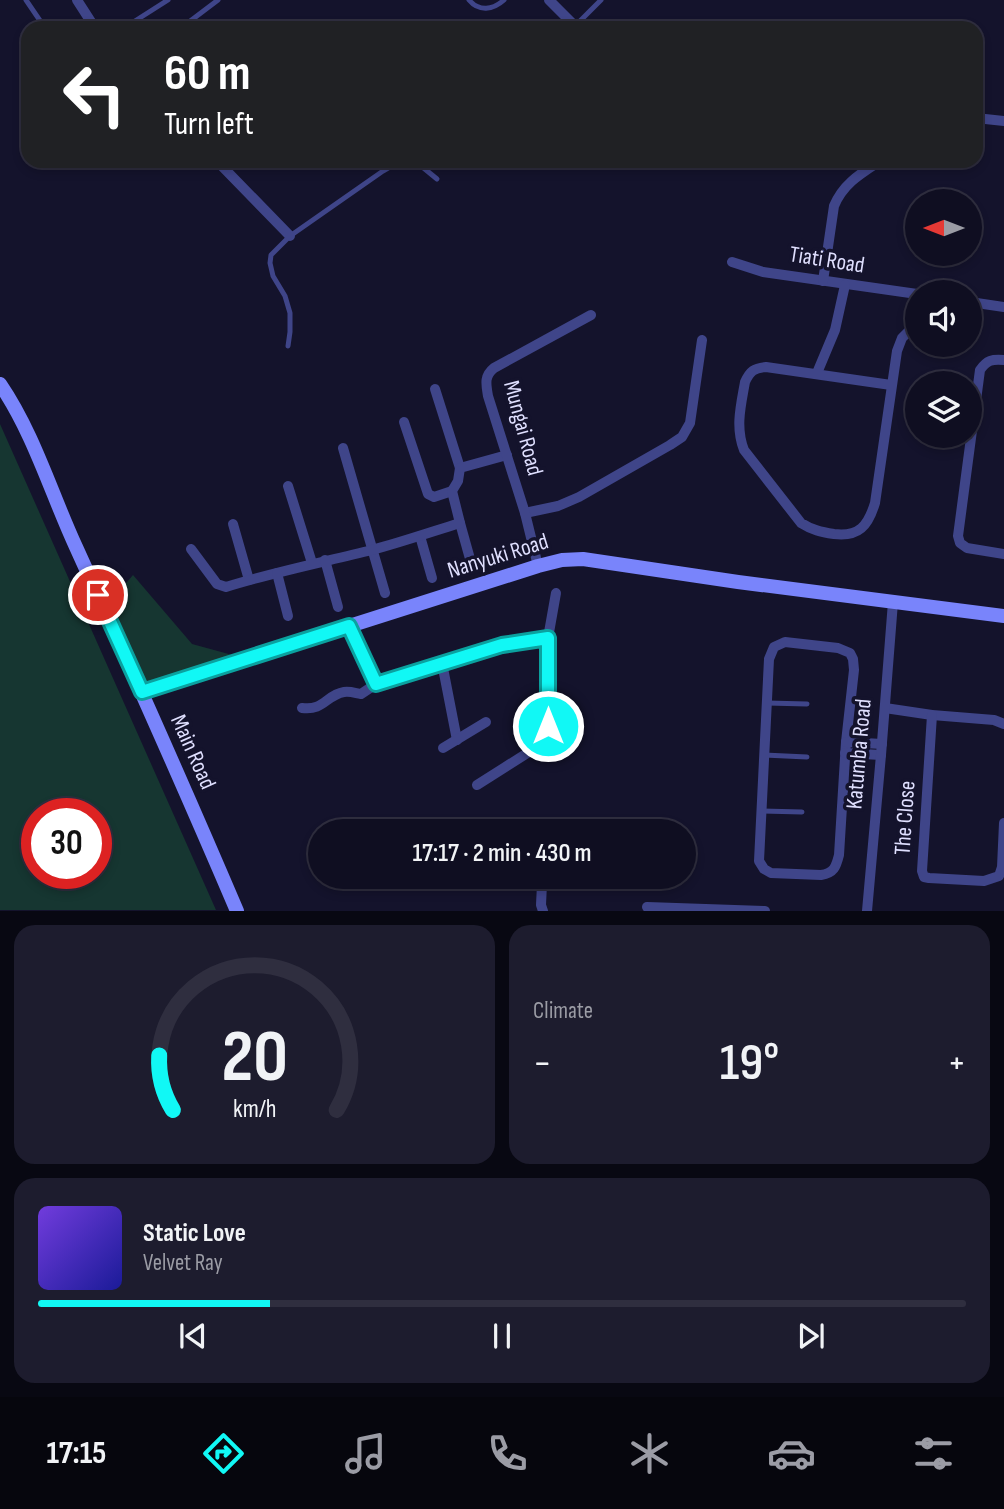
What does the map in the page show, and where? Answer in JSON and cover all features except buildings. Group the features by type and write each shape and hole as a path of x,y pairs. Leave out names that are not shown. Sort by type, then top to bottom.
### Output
{"street":[{"path":"77,0 90,21"},
{"path":"550,0 569,21"},
{"path":"983,119 1004,121"},
{"path":"224,168 289,236"},
{"path":"823,281 834,206 838,197 857,175 868,168"},
{"name":"Tiati Road","path":"732,262 763,272 905,292"},
{"path":"817,373 835,330 845,285"},
{"path":"982,304 1004,307"},
{"name":"Mungai Road","path":"538,566 525,513 488,396 487,376 494,368 591,315"},
{"path":"891,384 766,367 751,371 745,382 739,433 744,450 801,523 810,529 844,535 855,533 871,518 891,384 899,343 905,335"},
{"path":"525,513 558,506 579,497 682,437 690,423 702,340"},
{"path":"1004,360 988,360 980,370 958,536 960,543 967,548 1004,554"},
{"name":"Main Road","path":"0,384 26,428 65,523 237,911"},
{"path":"404,422 428,494 438,497 452,491 458,481 460,468 435,389"},
{"path":"343,448 384,593"},
{"path":"460,468 507,455"},
{"path":"288,486 312,564"},
{"path":"452,491 472,566"},
{"path":"191,550 219,586 226,587 372,550 460,523"},
{"path":"233,524 249,580"},
{"path":"420,536 432,578"},
{"name":"Nanyuki Road","path":"142,692 562,560 583,559 1004,616"},
{"path":"325,560 338,607"},
{"path":"277,573 288,616"},
{"path":"477,785 546,739 548,638 556,593"},
{"name":"Katumba Road","path":"867,911 893,602"},
{"path":"349,626 376,684"},
{"path":"302,708 320,706 343,692 361,694 376,684 508,643 548,638"},
{"path":"796,642 848,651 853,659 854,670 846,748 836,867 831,873 821,875 766,871 759,860 761,811 770,654 777,645 796,642"},
{"path":"442,663 457,740"},
{"path":"885,708 994,720 1004,724"},
{"name":"The Close","path":"932,715 922,872 924,877 984,881 999,876 1002,867 1004,823"},
{"path":"443,748 486,722"},
{"path":"846,748 881,750"},
{"path":"542,889 543,911"},
{"path":"647,907 765,911"}],"lane":[{"path":"26,0 40,21"},
{"path":"135,21 168,0"},
{"path":"190,21 218,0"},
{"path":"469,0 478,8 488,8 504,0"},
{"path":"579,21 601,0"},
{"path":"288,346 290,313 285,296 273,276 271,255 289,236 388,168"},
{"path":"424,168 437,178"},
{"path":"767,703 807,704"},
{"path":"764,755 807,757"},
{"path":"761,811 802,812"}],"green space":[{"path":"0,424 216,910 0,910"},
{"path":"133,575 192,644 236,656 144,684 137,677 110,602"}],"route":[{"path":"98,595 142,692 349,626 376,684 508,643 548,638 548,726"}]}
